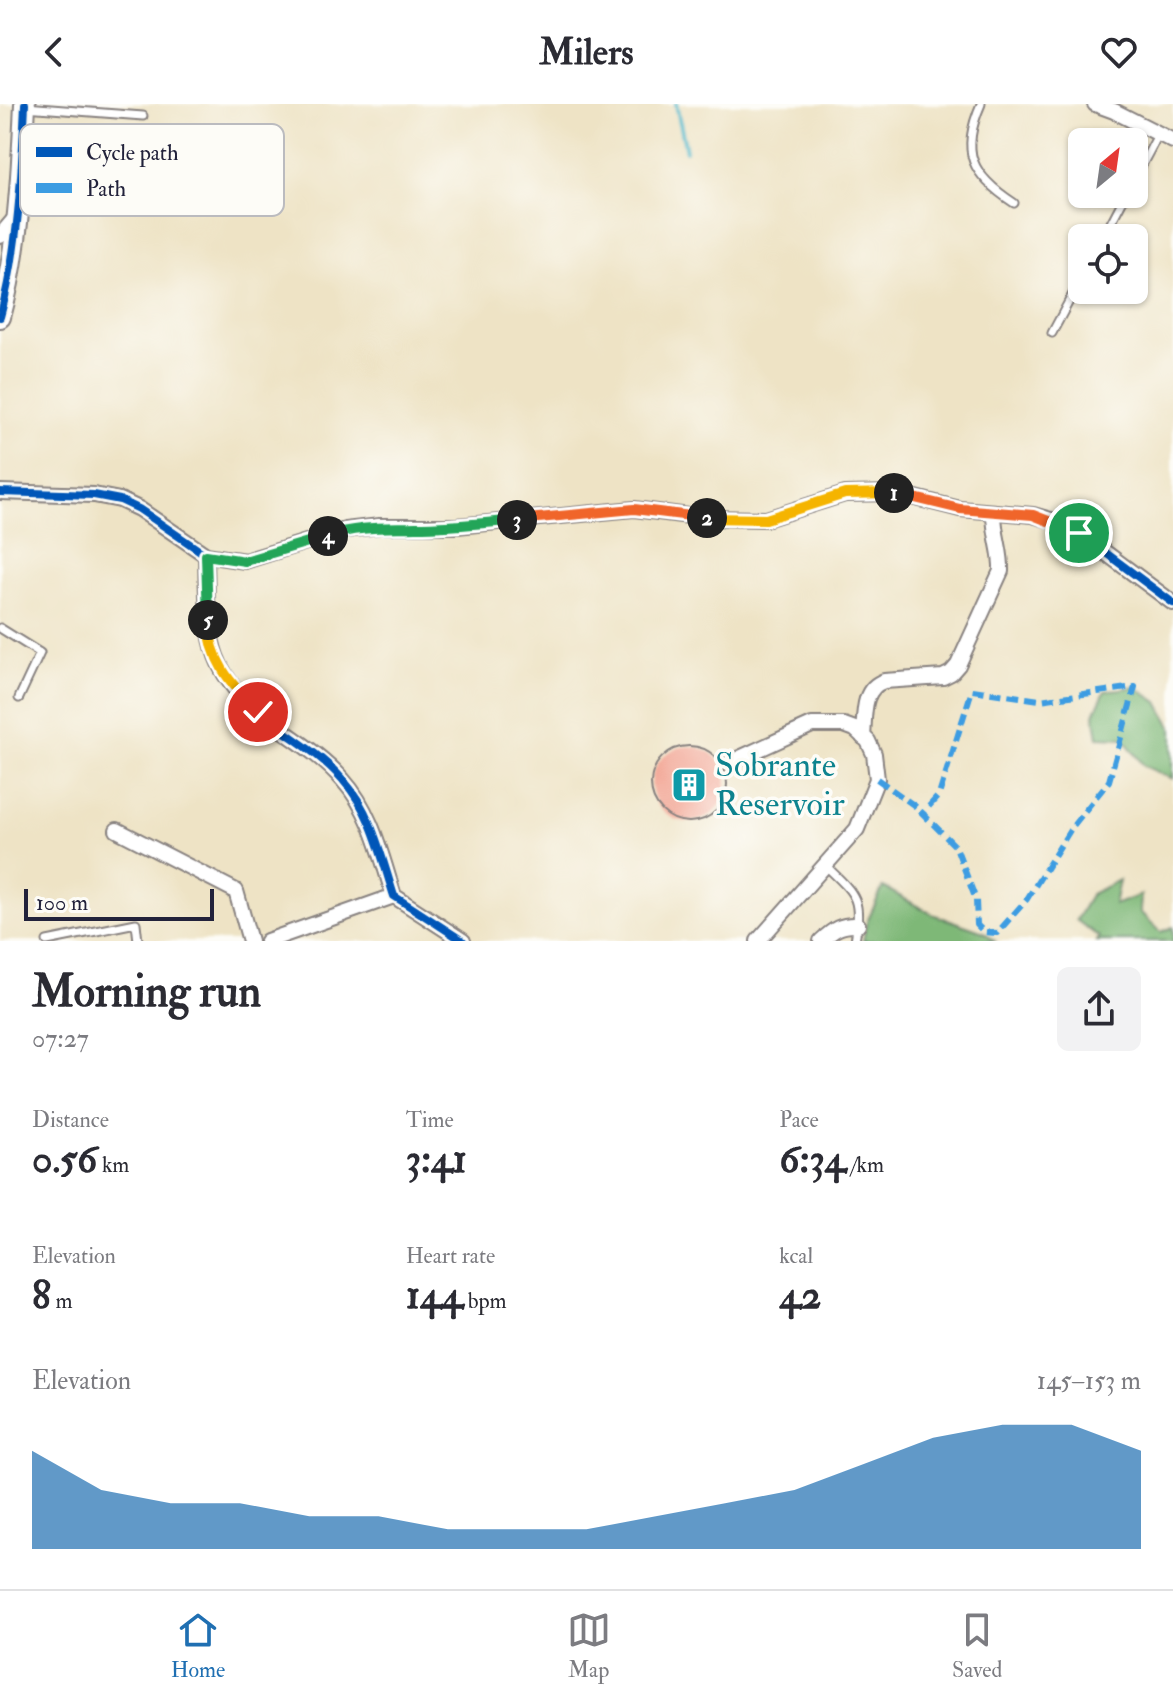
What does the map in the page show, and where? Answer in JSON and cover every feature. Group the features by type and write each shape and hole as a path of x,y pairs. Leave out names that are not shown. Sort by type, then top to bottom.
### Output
{"main road":[{"path":"0,317 20,178"}],"street":[{"path":"1095,104 1173,141"},
{"path":"0,236 16,217"},
{"path":"0,492 94,495 120,500 139,509 206,555 245,561 357,529 457,526 634,509 705,518 766,519 845,494 870,491 896,493 960,509 1033,515 1079,533 1173,603"},
{"path":"863,737 867,696 875,684 943,677 958,665 1001,571 1002,557 994,533 994,513"},
{"path":"206,555 207,615 214,657 232,685 258,712 313,752 342,779 361,804 373,829 394,896 463,941"},
{"path":"731,762 812,725 844,725 855,729 874,754 877,779 857,829 758,941"},
{"path":"117,830 236,891 250,941"},
{"path":"267,941 285,938 394,896"},
{"path":"821,941 844,924 858,925"}],"lane":[{"path":"981,104 971,131 972,156 980,177 1014,203"},
{"path":"25,105 143,116"},
{"path":"1148,154 1159,133"},
{"path":"1052,333 1068,303"},
{"path":"0,628 40,653 19,698"},
{"path":"826,866 854,895 860,913 855,941"},
{"path":"47,941 136,923 138,941"}],"green space":[{"path":"1135,687 1158,702 1173,730 1173,779 1144,766 1123,738 1098,737 1094,714 1105,691"},
{"path":"1119,880 1114,905 1141,895 1140,912 1161,932 1173,927 1173,941 1096,941 1099,937 1076,920 1091,894"},
{"path":"883,887 932,914 984,932 995,941 863,941 866,924"}],"building":[{"name":"Sobrante Reservoir","path":"689,746 704,749 716,757 724,769 727,784 724,799 716,811 704,819 689,822 674,819 662,811 654,799 651,784 654,769 662,757 674,749"}],"waterway":[{"path":"676,104 686,151"}],"marked path":[{"path":"877,779 915,806 956,847 976,900 977,925 984,932 997,933 1027,899 1072,827 1109,781 1135,687 1040,700 972,690 939,795 922,814"}],"cycle path":[{"path":"24,124 25,104"},
{"path":"0,317 20,193"},
{"path":"0,492 94,495 120,500 139,509 206,555 245,561 345,530 380,526 457,526 634,509 705,518 766,519 845,494 896,493 960,509 1033,515 1054,521 1079,533 1173,603"},
{"path":"206,555 210,631 222,670 252,707 320,757 353,793 374,835 394,896 463,941"}],"place":[{"name":"Sobrante Reservoir","path":"689,785"}],"route":[{"path":"258,712 232,685 214,657 207,615 206,555 245,561 345,530 380,526 457,526 634,509 705,518 766,519 845,494 870,491 896,493 960,509 1033,515 1079,533"}]}
